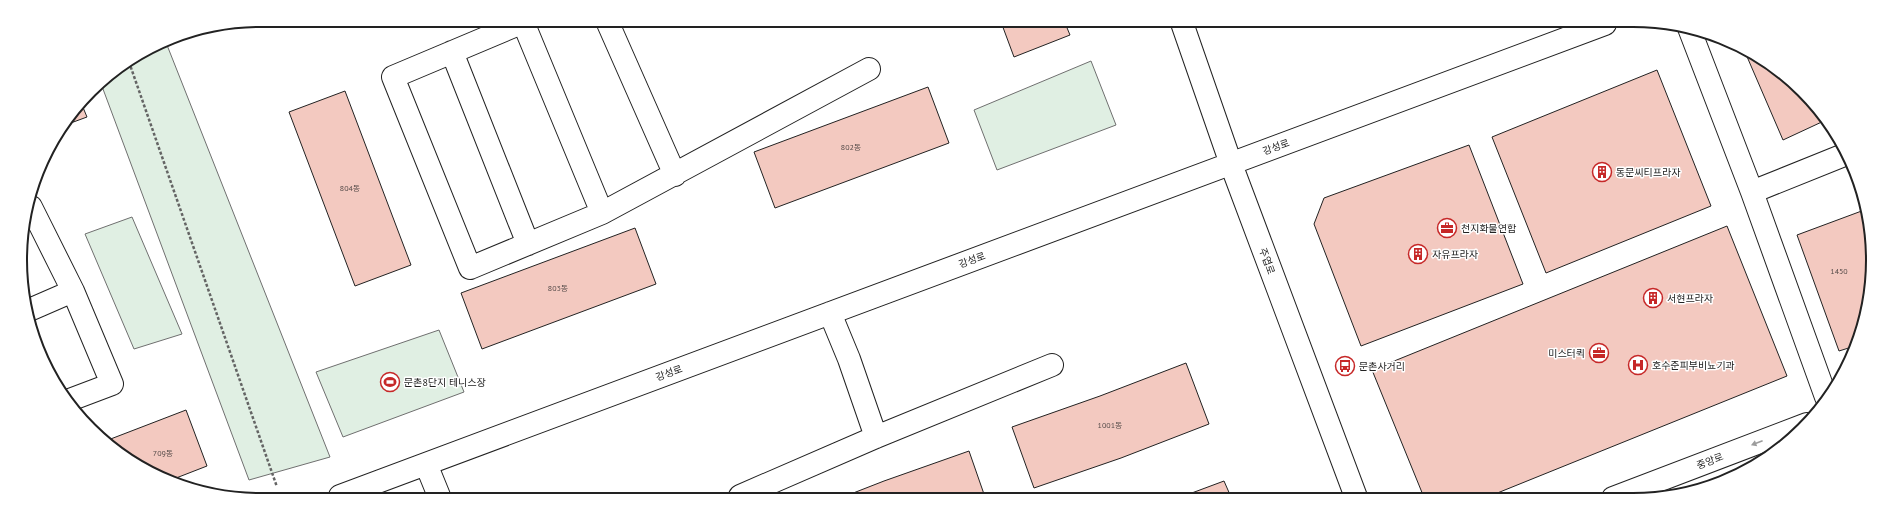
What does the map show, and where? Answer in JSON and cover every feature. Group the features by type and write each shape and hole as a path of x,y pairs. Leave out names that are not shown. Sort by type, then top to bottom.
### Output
{"street":[{"path":"513,27 392,77 470,268 602,213 675,175 869,69"},
{"path":"527,27 602,213"},
{"path":"610,27 675,175"},
{"name":"주엽로","path":"1183,27 1231,164 1354,493"},
{"name":"강성로","path":"348,493 1597,27"},
{"path":"1692,35 1752,192 1824,393"},
{"path":"452,52 528,244"},
{"path":"1752,192 1841,156"},
{"path":"32,210 73,291 112,384 73,399"},
{"path":"32,309 73,291"},
{"path":"830,313 849,359 876,437"},
{"path":"747,493 876,437 1052,366"},
{"name":"중앙로","path":"1626,493 1793,429"},
{"path":"426,464 438,493"}],"path":[{"path":"131,66 277,487"}],"green space":[{"path":"168,46 330,457 249,480 103,88 118,75 143,58"},
{"path":"1091,61 1116,125 997,170 974,110"},
{"path":"132,217 182,334 134,349 85,234"},
{"name":"문촌8단지 테니스장","path":"439,330 464,392 343,437 316,372"}],"building":[{"path":"1003,27 1067,27 1070,35 1014,57"},
{"path":"1747,56 1787,85 1798,95 1821,122 1783,140"},
{"name":"동문씨티프라자","path":"1657,70 1711,206 1546,273 1492,137"},
{"path":"928,87 949,143 775,208 754,152"},
{"path":"345,91 411,265 355,286 289,112"},
{"path":"83,108 87,117 72,123"},
{"name":"자유프라자","path":"1469,145 1523,284 1361,346 1314,224 1324,198"},
{"path":"1861,211 1866,245 1866,275 1862,305 1854,335 1848,348 1839,351 1797,235"},
{"name":"서현프라자","path":"1727,226 1787,376 1497,493 1422,493 1372,370"},
{"path":"635,228 656,284 482,349 461,293"},
{"path":"1186,363 1209,424 1121,458 1034,488 1012,427 1100,396"},
{"path":"186,410 207,466 177,478 143,462 111,439"},
{"path":"969,451 984,493 853,493"},
{"path":"1224,481 1229,493 1192,493"}],"place":[{"name":"동문씨티프라자","path":"1602,172"},
{"name":"천지화물연합","path":"1447,228"},
{"name":"자유프라자","path":"1418,254"},
{"name":"서현프라자","path":"1653,298"},
{"name":"미스터퀵","path":"1599,353"},
{"name":"호수준피부비뇨기과","path":"1638,365"},
{"name":"문촌사거리","path":"1345,366"},
{"name":"문촌8단지 테니스장","path":"390,382"}]}
